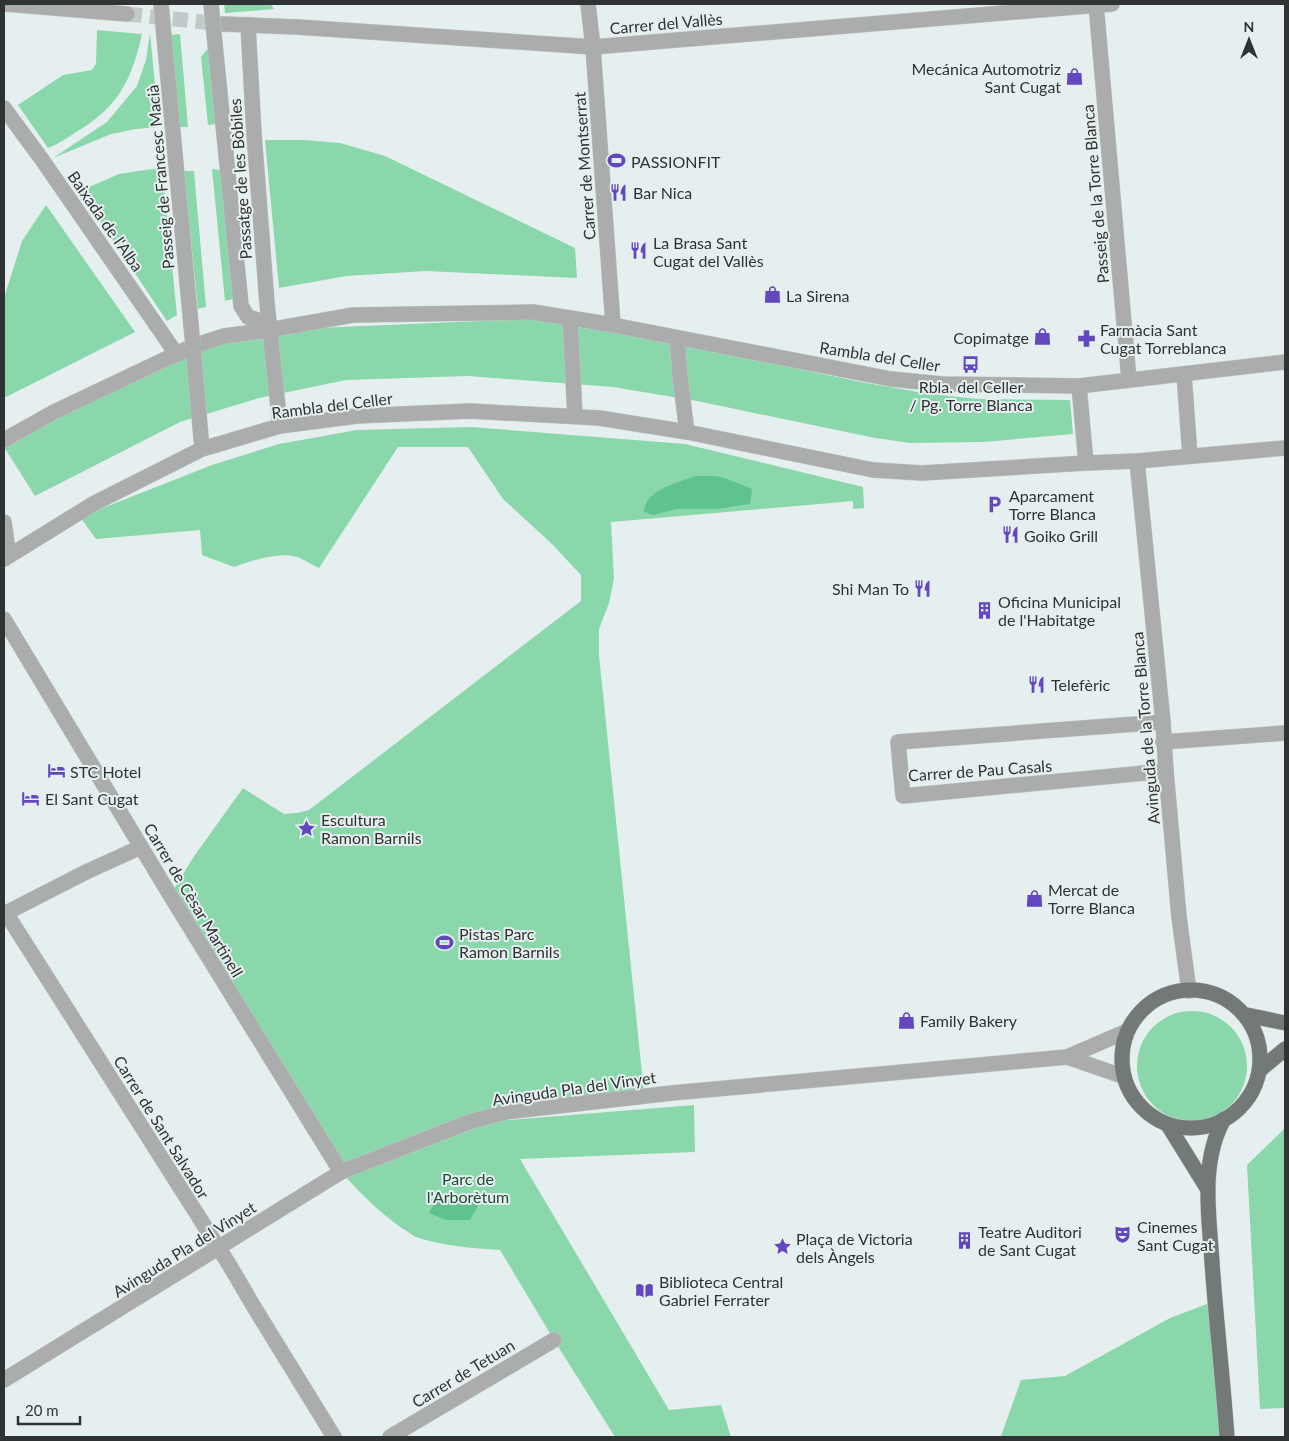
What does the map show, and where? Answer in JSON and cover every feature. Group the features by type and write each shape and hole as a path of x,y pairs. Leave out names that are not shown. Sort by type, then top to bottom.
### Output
{"main road":[{"path":"1189,991 1209,993 1223,998 1237,1006 1247,1015 1259,1034 1263,1053 1261,1069 1259,1078 1251,1093 1239,1107 1224,1119 1208,1127 1189,1130 1168,1125 1136,1102 1126,1087 1122,1076 1121,1044 1125,1032 1134,1018 1145,1007 1163,996 1189,991"},
{"path":"1247,1015 1285,1022"},
{"path":"1261,1069 1285,1049"},
{"path":"1224,1119 1215,1140 1207,1188 1214,1301 1228,1437"},
{"path":"1168,1125 1207,1188"}],"street":[{"path":"5,4 127,14"},
{"name":"Passeig de Francesc Macià","path":"161,4 202,449"},
{"path":"212,4 240,295 242,306 248,317 264,322 269,330"},
{"name":"Carrer de Montserrat","path":"588,4 593,47 613,325"},
{"name":"Carrer del Vallès","path":"222,24 593,47 1112,4"},
{"name":"Passeig de la Torre Blanca","path":"1096,5 1130,380"},
{"name":"Passatge de les Bòbiles","path":"248,25 254,134 269,330 280,426"},
{"name":"Baixada de l'Alba","path":"4,108 47,166 177,355"},
{"name":"Rambla del Celler","path":"4,440 54,412 193,346 224,336 353,315 533,312 613,325 891,379 971,385 1079,386 1285,362"},
{"path":"570,318 575,416"},
{"path":"677,338 687,432"},
{"path":"1184,374 1190,456"},
{"path":"1079,386 1086,463"},
{"name":"Rambla del Celler","path":"4,559 93,504 202,449 280,426 357,416 470,411 599,418 687,432 873,470 922,473 1137,461 1285,448"},
{"name":"Avinguda de la Torre Blanca","path":"1137,461 1163,722 1163,742 1179,917 1189,991"},
{"path":"4,522 7,543 4,559"},
{"name":"Carrer de Cèsar Martinell","path":"4,619 141,847 341,1172"},
{"name":"Carrer de Pau Casals","path":"1163,722 898,742 903,796 1166,770"},
{"path":"1163,742 1285,733"},
{"path":"5,914 86,872 141,847"},
{"name":"Carrer de Sant Salvador","path":"5,914 219,1248 334,1437"},
{"name":"Avinguda Pla del Vinyet","path":"4,1380 341,1172 469,1122 506,1112 672,1093 1067,1057 1125,1032"},
{"name":"Avinguda Pla del Vinyet","path":"1067,1057 1122,1076"},
{"name":"Carrer de Tetuan","path":"390,1437 554,1340"}],"green space":[{"path":"224,4 271,4 274,9 225,13"},
{"path":"97,30 142,34 134,65 122,90 104,112 78,131 48,148 18,105 63,75 92,70 96,64"},
{"path":"150,33 159,127 111,134 53,158 107,122 137,86 146,60"},
{"path":"180,34 188,127 180,127 171,35"},
{"path":"209,47 216,124 208,125 201,57"},
{"path":"265,140 304,140 340,143 385,156 575,248 577,278 426,271 346,276 279,288"},
{"path":"162,168 177,315 167,321 80,191 119,174"},
{"path":"212,169 220,170 233,299 225,301"},
{"path":"184,171 194,171 206,307 198,309"},
{"path":"46,205 135,332 4,398 4,298 22,241"},
{"path":"529,319 612,330 861,382 930,394 978,399 1070,400 1073,434 983,442 910,443 875,438 697,401 613,387 468,376 346,380 259,398 180,422 35,496 4,447 4,440 177,355 269,330"},
{"name":"Parc de l'Arborètum","path":"471,427 685,444 863,487 864,508 853,509 853,501 611,522 614,579 609,603 599,629 599,655 645,1103 506,1112 509,1120 694,1105 695,1152 520,1159 669,1410 721,1405 731,1437 615,1437 500,1250 447,1245 416,1237 395,1223 363,1195 341,1172 170,895 195,855 243,788 284,814 309,810 581,601 581,575 552,544 503,499 468,447 398,447 319,568 290,555 274,556 234,567 202,555 200,530 96,539 80,517 212,465 279,444 357,430"},
{"path":"696,476 716,476 752,489 750,504 716,509 677,509 653,515 644,512 646,504 656,493 673,484"},
{"path":"1192,1011 1213,1015 1231,1027 1243,1045 1247,1066 1243,1087 1231,1105 1213,1117 1192,1121 1171,1117 1153,1105 1141,1087 1137,1066 1141,1045 1153,1027 1171,1015"},
{"path":"1285,1126 1285,1408 1260,1409 1247,1165"},
{"path":"439,1195 479,1204 470,1220 446,1220 429,1213"},
{"path":"1215,1301 1227,1437 1000,1437 1021,1380 1065,1376 1170,1318"}],"tunnel":[{"path":"127,14 222,24"}],"place":[{"name":"Mecánica Automotriz Sant Cugat","path":"1075,77"},
{"name":"PASSIONFIT","path":"617,161"},
{"name":"Bar Nica","path":"619,192"},
{"name":"La Brasa Sant Cugat del Vallès","path":"639,251"},
{"name":"La Sirena","path":"772,295"},
{"name":"Copimatge","path":"1043,337"},
{"name":"Farmàcia Sant Cugat Torreblanca","path":"1086,338"},
{"name":"Rbla. del Celler / Pg. Torre Blanca","path":"971,365"},
{"name":"Aparcament Torre Blanca","path":"995,504"},
{"name":"Goiko Grill","path":"1010,535"},
{"name":"Shi Man To","path":"923,588"},
{"name":"Oficina Municipal de l'Habitatge","path":"984,610"},
{"name":"Telefèric","path":"1037,684"},
{"name":"STC Hotel","path":"56,771"},
{"name":"El Sant Cugat","path":"31,798"},
{"name":"Escultura Ramon Barnils","path":"307,828"},
{"name":"Mercat de Torre Blanca","path":"1034,898"},
{"name":"Pistas Parc Ramon Barnils","path":"445,942"},
{"name":"Family Bakery","path":"906,1020"},
{"name":"Cinemes Sant Cugat","path":"1123,1235"},
{"name":"Teatre Auditori de Sant Cugat","path":"964,1240"},
{"name":"Plaça de Victoria dels Àngels","path":"782,1247"},
{"name":"Biblioteca Central Gabriel Ferrater","path":"645,1290"}]}
